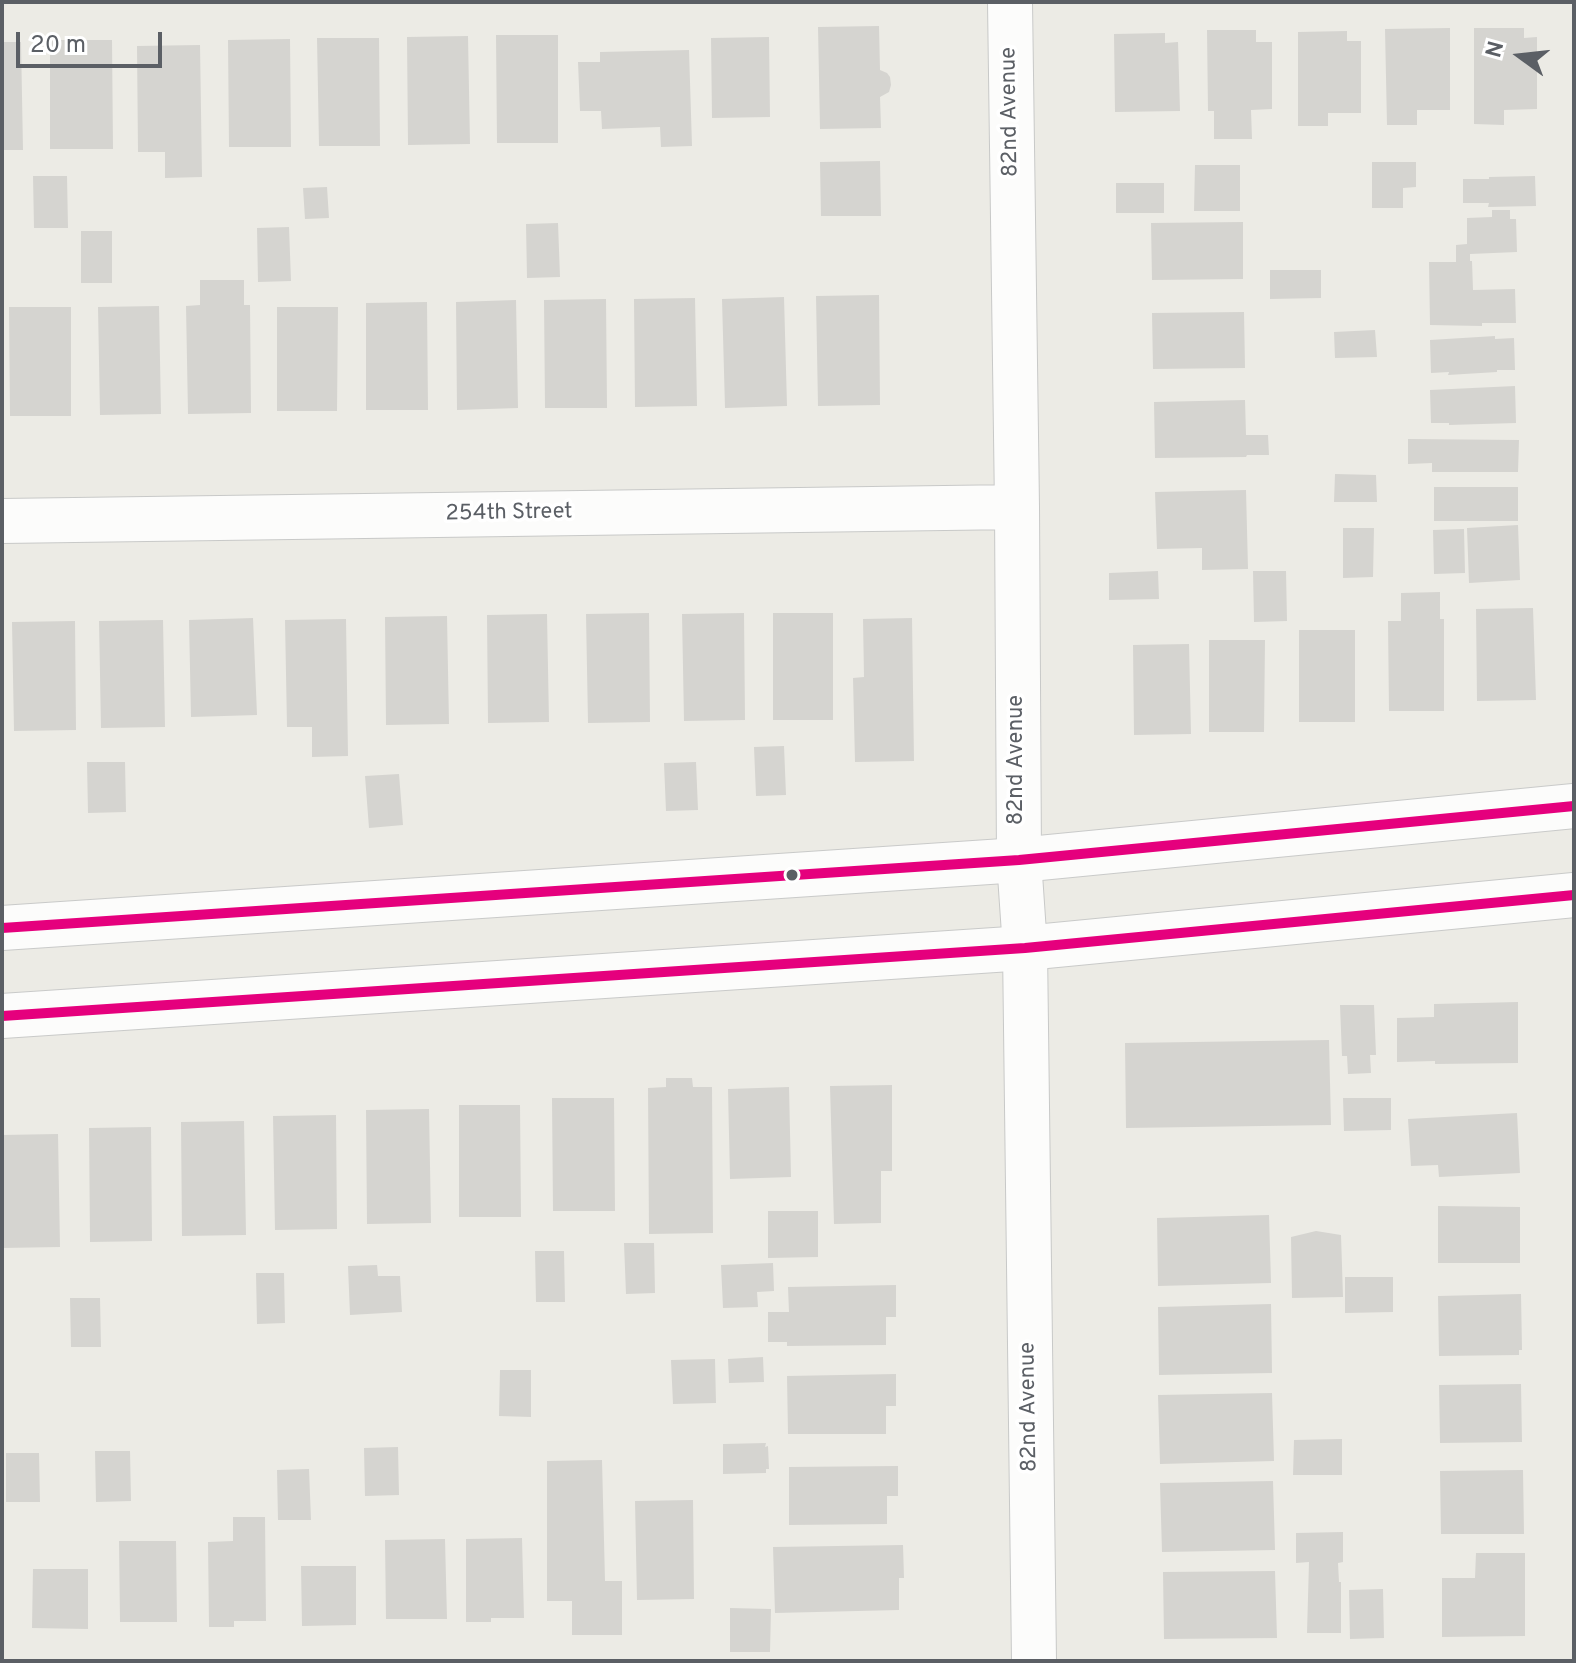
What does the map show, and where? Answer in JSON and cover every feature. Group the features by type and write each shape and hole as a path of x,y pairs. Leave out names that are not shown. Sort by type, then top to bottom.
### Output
{"main road":[{"name":"82nd Avenue","path":"1010,2 1019,860 1025,948 1034,1661"},
{"name":"254th Street","path":"2,521 1017,507"},
{"path":"2,928 1019,860 1574,806"},
{"path":"2,1016 1025,948 1574,895"}],"building":[{"path":"879,26 880,70 890,77 891,85 889,92 880,97 881,128 820,129 818,27"},
{"path":"1450,28 1450,110 1417,110 1417,125 1387,125 1385,29"},
{"path":"1474,28 1524,28 1524,38 1537,37 1537,109 1504,110 1504,125 1474,124"},
{"path":"1207,30 1256,30 1256,42 1272,42 1272,109 1251,110 1252,139 1214,139 1214,111 1208,111"},
{"path":"1347,31 1347,41 1361,41 1361,113 1328,113 1328,126 1298,126 1298,32"},
{"path":"1165,33 1165,43 1178,42 1180,111 1115,112 1114,34"},
{"path":"496,35 558,35 558,143 497,143"},
{"path":"468,36 470,144 408,145 407,37"},
{"path":"769,37 770,117 712,118 711,38"},
{"path":"317,38 379,38 380,146 319,146"},
{"path":"290,39 291,147 229,147 228,40"},
{"path":"50,40 112,40 113,149 50,149"},
{"path":"2,42 21,42 23,150 2,150"},
{"path":"200,45 202,177 165,178 165,152 138,152 137,46"},
{"path":"689,50 692,146 661,147 660,127 602,129 601,111 580,111 578,62 600,62 600,52"},
{"path":"880,161 881,216 821,216 820,162"},
{"path":"1372,162 1416,162 1416,187 1403,188 1403,208 1372,208"},
{"path":"1195,165 1240,165 1240,211 1194,211"},
{"path":"33,176 67,176 68,228 34,228"},
{"path":"1535,176 1536,206 1488,207 1489,203 1463,203 1463,179"},
{"path":"1116,183 1164,183 1164,213 1116,213"},
{"path":"327,187 329,218 305,219 303,188"},
{"path":"1492,210 1510,210 1510,219 1516,219 1517,252 1470,254 1473,290 1515,289 1516,323 1430,325 1429,262 1456,262 1456,245 1467,244 1467,218 1492,217"},
{"path":"1243,222 1243,279 1152,280 1151,223"},
{"path":"558,223 560,277 527,278 526,224"},
{"path":"289,227 291,281 258,282 257,228"},
{"path":"81,231 112,231 112,283 81,283"},
{"path":"1270,270 1321,270 1321,298 1270,299"},
{"path":"200,280 244,280 244,305 250,305 251,413 188,414 186,306 200,305"},
{"path":"879,295 880,405 818,406 816,296"},
{"path":"784,297 787,406 725,408 722,299"},
{"path":"695,298 697,406 635,407 634,299"},
{"path":"606,299 607,408 545,408 544,300"},
{"path":"516,300 518,408 457,410 456,302"},
{"path":"427,302 428,410 366,410 366,303"},
{"path":"159,306 161,414 100,415 98,307"},
{"path":"9,307 71,307 71,416 10,416"},
{"path":"277,307 338,307 337,411 277,411"},
{"path":"1244,312 1245,368 1153,369 1152,313"},
{"path":"1375,330 1377,357 1335,358 1334,332"},
{"path":"1495,336 1495,339 1514,338 1515,370 1448,375 1449,372 1431,373 1430,340"},
{"path":"1515,386 1516,423 1431,423 1430,390"},
{"path":"1245,400 1246,435 1268,435 1269,455 1155,458 1154,402"},
{"path":"1408,439 1519,440 1518,472 1432,472 1432,463 1408,464"},
{"path":"1335,474 1376,475 1377,502 1334,502"},
{"path":"1434,487 1518,487 1518,521 1434,521"},
{"path":"1246,490 1248,569 1202,570 1202,548 1157,549 1155,492"},
{"path":"1518,525 1520,580 1469,583 1467,528"},
{"path":"1343,528 1374,528 1373,577 1343,578"},
{"path":"1464,529 1465,573 1434,574 1433,530"},
{"path":"1158,571 1159,599 1109,600 1109,573"},
{"path":"1253,571 1286,571 1287,621 1254,622"},
{"path":"1440,592 1440,619 1444,619 1444,711 1389,711 1388,621 1401,621 1401,593"},
{"path":"1533,608 1536,700 1477,701 1476,609"},
{"path":"649,613 650,722 588,723 586,614"},
{"path":"744,613 745,720 684,721 682,614"},
{"path":"773,613 833,613 833,720 773,720"},
{"path":"547,614 549,722 488,723 487,615"},
{"path":"447,616 449,724 386,725 385,617"},
{"path":"253,618 257,715 191,717 189,620"},
{"path":"912,618 914,761 855,762 853,678 864,677 863,619"},
{"path":"346,619 348,756 312,757 312,727 287,727 285,620"},
{"path":"163,620 165,727 101,728 99,621"},
{"path":"75,621 76,730 14,731 12,622"},
{"path":"1299,630 1355,630 1355,722 1299,722"},
{"path":"1209,640 1265,640 1264,732 1209,732"},
{"path":"1189,644 1191,734 1134,735 1133,645"},
{"path":"784,746 786,795 756,796 754,747"},
{"path":"87,762 125,762 126,812 88,813"},
{"path":"696,762 698,810 666,811 664,763"},
{"path":"399,774 403,825 369,828 365,776"},
{"path":"1518,1002 1518,1063 1397,1062 1397,1018 1434,1017 1434,1004"},
{"path":"1340,1005 1374,1005 1376,1055 1370,1055 1371,1073 1348,1074 1347,1056 1342,1056"},
{"path":"1329,1040 1331,1125 1126,1128 1125,1043"},
{"path":"666,1078 692,1078 693,1087 712,1087 713,1233 649,1234 648,1088 666,1087"},
{"path":"892,1085 892,1171 881,1171 881,1223 834,1224 830,1086"},
{"path":"789,1087 791,1177 730,1179 728,1089"},
{"path":"552,1098 614,1098 615,1211 553,1211"},
{"path":"1343,1098 1391,1098 1391,1130 1344,1131"},
{"path":"459,1105 520,1105 521,1217 459,1217"},
{"path":"429,1109 431,1223 367,1224 366,1110"},
{"path":"1517,1113 1520,1173 1439,1177 1438,1165 1411,1166 1408,1119"},
{"path":"336,1115 337,1229 275,1230 273,1116"},
{"path":"244,1121 246,1235 182,1236 181,1122"},
{"path":"151,1127 152,1241 90,1242 89,1128"},
{"path":"58,1134 60,1247 2,1248 2,1135"},
{"path":"1438,1206 1520,1207 1520,1263 1438,1263"},
{"path":"768,1211 818,1211 818,1257 768,1258"},
{"path":"1269,1215 1271,1283 1158,1286 1157,1218"},
{"path":"1316,1231 1341,1235 1343,1297 1292,1298 1291,1237"},
{"path":"624,1243 654,1243 655,1293 626,1294"},
{"path":"535,1251 564,1251 565,1302 536,1302"},
{"path":"773,1263 774,1291 757,1292 758,1307 723,1308 721,1265"},
{"path":"377,1265 378,1276 400,1276 402,1312 350,1315 348,1266"},
{"path":"256,1273 284,1273 285,1323 257,1324"},
{"path":"1345,1277 1393,1277 1393,1312 1345,1313"},
{"path":"896,1285 896,1317 886,1317 886,1345 787,1346 787,1342 768,1342 768,1312 789,1312 788,1287"},
{"path":"1521,1294 1522,1350 1519,1350 1519,1355 1439,1356 1438,1296"},
{"path":"70,1298 100,1298 101,1347 71,1347"},
{"path":"1271,1304 1272,1373 1159,1375 1158,1307"},
{"path":"763,1357 764,1382 729,1383 728,1359"},
{"path":"715,1359 716,1403 673,1404 671,1360"},
{"path":"500,1370 531,1370 531,1417 499,1416"},
{"path":"896,1374 896,1406 886,1406 886,1434 788,1434 787,1376"},
{"path":"1521,1384 1522,1442 1440,1443 1439,1385"},
{"path":"1272,1393 1274,1461 1160,1464 1158,1395"},
{"path":"1342,1439 1342,1475 1293,1475 1294,1440"},
{"path":"766,1443 769,1469 766,1473 723,1474 723,1444"},
{"path":"398,1447 399,1495 365,1496 364,1448"},
{"path":"95,1451 130,1451 131,1501 96,1502"},
{"path":"6,1453 39,1453 40,1502 6,1502"},
{"path":"602,1460 605,1581 622,1581 622,1635 572,1635 572,1601 547,1601 547,1461"},
{"path":"898,1466 898,1496 887,1496 887,1524 789,1525 789,1467"},
{"path":"309,1469 311,1520 278,1520 277,1470"},
{"path":"1523,1470 1524,1534 1441,1534 1440,1471"},
{"path":"1273,1481 1275,1550 1162,1552 1160,1483"},
{"path":"693,1500 694,1599 637,1600 635,1501"},
{"path":"233,1517 265,1517 266,1621 234,1621 234,1627 209,1627 208,1542 233,1541"},
{"path":"1343,1532 1343,1562 1338,1563 1341,1633 1307,1633 1309,1562 1296,1563 1296,1533"},
{"path":"522,1538 524,1618 466,1622 466,1539"},
{"path":"445,1539 447,1619 386,1619 385,1540"},
{"path":"119,1541 176,1541 177,1622 120,1622"},
{"path":"903,1545 904,1578 899,1578 899,1610 775,1613 773,1547"},
{"path":"1476,1553 1525,1553 1525,1636 1442,1637 1442,1578 1475,1578"},
{"path":"301,1566 356,1566 356,1625 302,1626"},
{"path":"33,1569 88,1569 88,1629 32,1628"},
{"path":"1275,1571 1277,1638 1164,1639 1163,1572"},
{"path":"1383,1589 1384,1638 1350,1639 1349,1590"},
{"path":"730,1608 771,1609 770,1652 730,1652"}],"transit line":[{"path":"2,928 1019,860 1574,806"},
{"path":"2,1016 1025,948 1574,895"}]}
